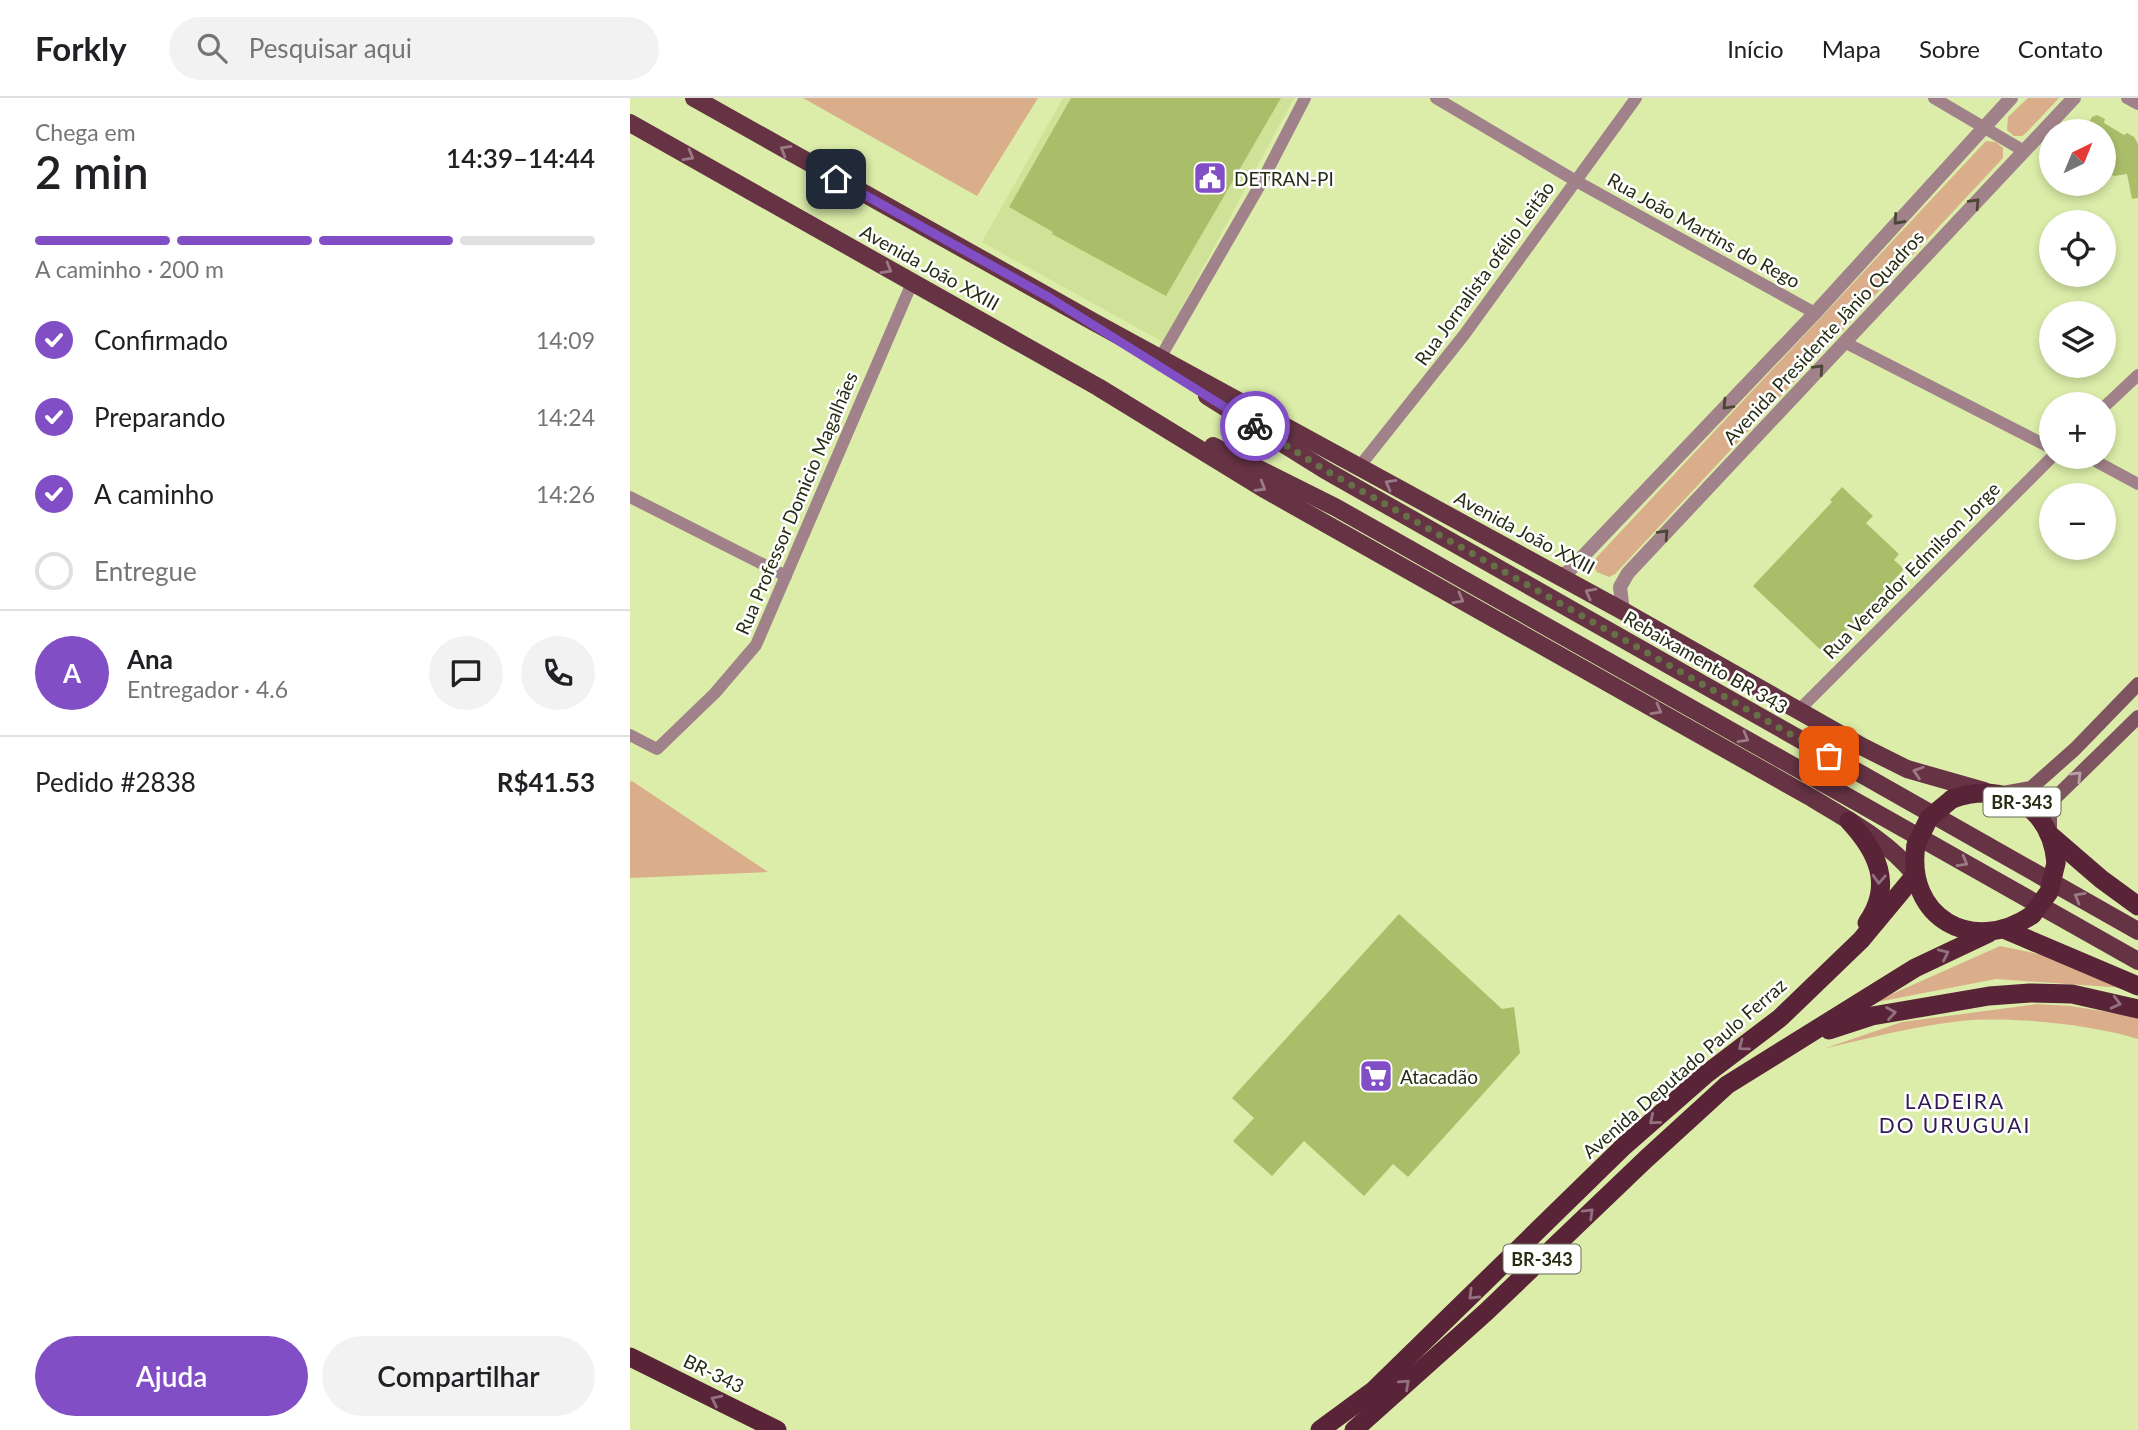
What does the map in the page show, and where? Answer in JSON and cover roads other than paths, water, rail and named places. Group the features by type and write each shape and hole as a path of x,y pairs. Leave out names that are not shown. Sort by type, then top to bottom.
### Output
{"highway":[{"name":"BR-343","path":"2138,906 2101,879 2050,835 2038,816 2021,802 1992,792 1952,799 1940,807 1929,818 1916,845 1915,875 1922,894 1933,911 1950,924 1969,931 1998,932 2138,986"},
{"path":"1780,1018 1857,937 1870,918 1878,896 1880,866 1865,839 1849,821"},
{"name":"BR-343","path":"1354,1430 1486,1312 1713,1096 1914,968 2032,915 2049,892 2056,863 2050,835"},
{"name":"Avenida Deputado Paulo Ferraz","path":"1320,1430 1353,1408 1383,1382 1624,1146 1705,1074 1780,1018 1861,940 1915,875"},
{"path":"1802,1039 1872,1016 2016,994 2072,994 2138,1009"},
{"name":"BR-343","path":"630,1357 777,1430"}],"main road":[{"name":"Avenida João XXIII","path":"694,98 1050,298 1623,611 1798,711 1907,769 1992,792"},
{"name":"Avenida João XXIII","path":"630,122 1098,387 1266,490 1812,798 1903,860 1915,875"},
{"name":"Avenida João XXIII","path":"1050,298 1325,470 1545,594"},
{"name":"Avenida João XXIII","path":"1098,387 1335,507 2138,961"},
{"name":"Rebaixamento BR 343","path":"1545,594 2138,931"},
{"path":"1992,792 2031,788 2138,684"},
{"path":"2050,835 2050,808 2056,797 2138,717"}],"street":[{"path":"1160,358 1260,186 1305,98"},
{"name":"Rua João Martins do Rego","path":"1436,98 1576,181 1815,313"},
{"path":"1934,98 2024,152"},
{"name":"Avenida Presidente Jânio Quadros","path":"1558,576 1568,572 1815,313 2011,98"},
{"name":"Avenida Presidente Jânio Quadros","path":"1623,611 1620,587 1628,573 2074,98"},
{"path":"2127,98 2138,104"},
{"name":"Rua Jornalista ofélio Leitão","path":"1359,467 1464,335 1632,99"},
{"name":"Rua Professor Domicio Magalhães","path":"630,735 657,749 715,693 756,645 912,283"},
{"path":"1844,342 2039,442"},
{"path":"2116,396 2138,375"},
{"name":"Rua Vereador Edmilson Jorge","path":"1798,711 2040,469"},
{"path":"2110,469 2138,484"},
{"path":"630,496 786,576"}],"place":[{"name":"DETRAN-PI","path":"1210,178"},
{"name":"Atacadão","path":"1376,1076"}],"district":[{"name":"LADEIRA DO URUGUAI","path":"1955,1112"}]}
